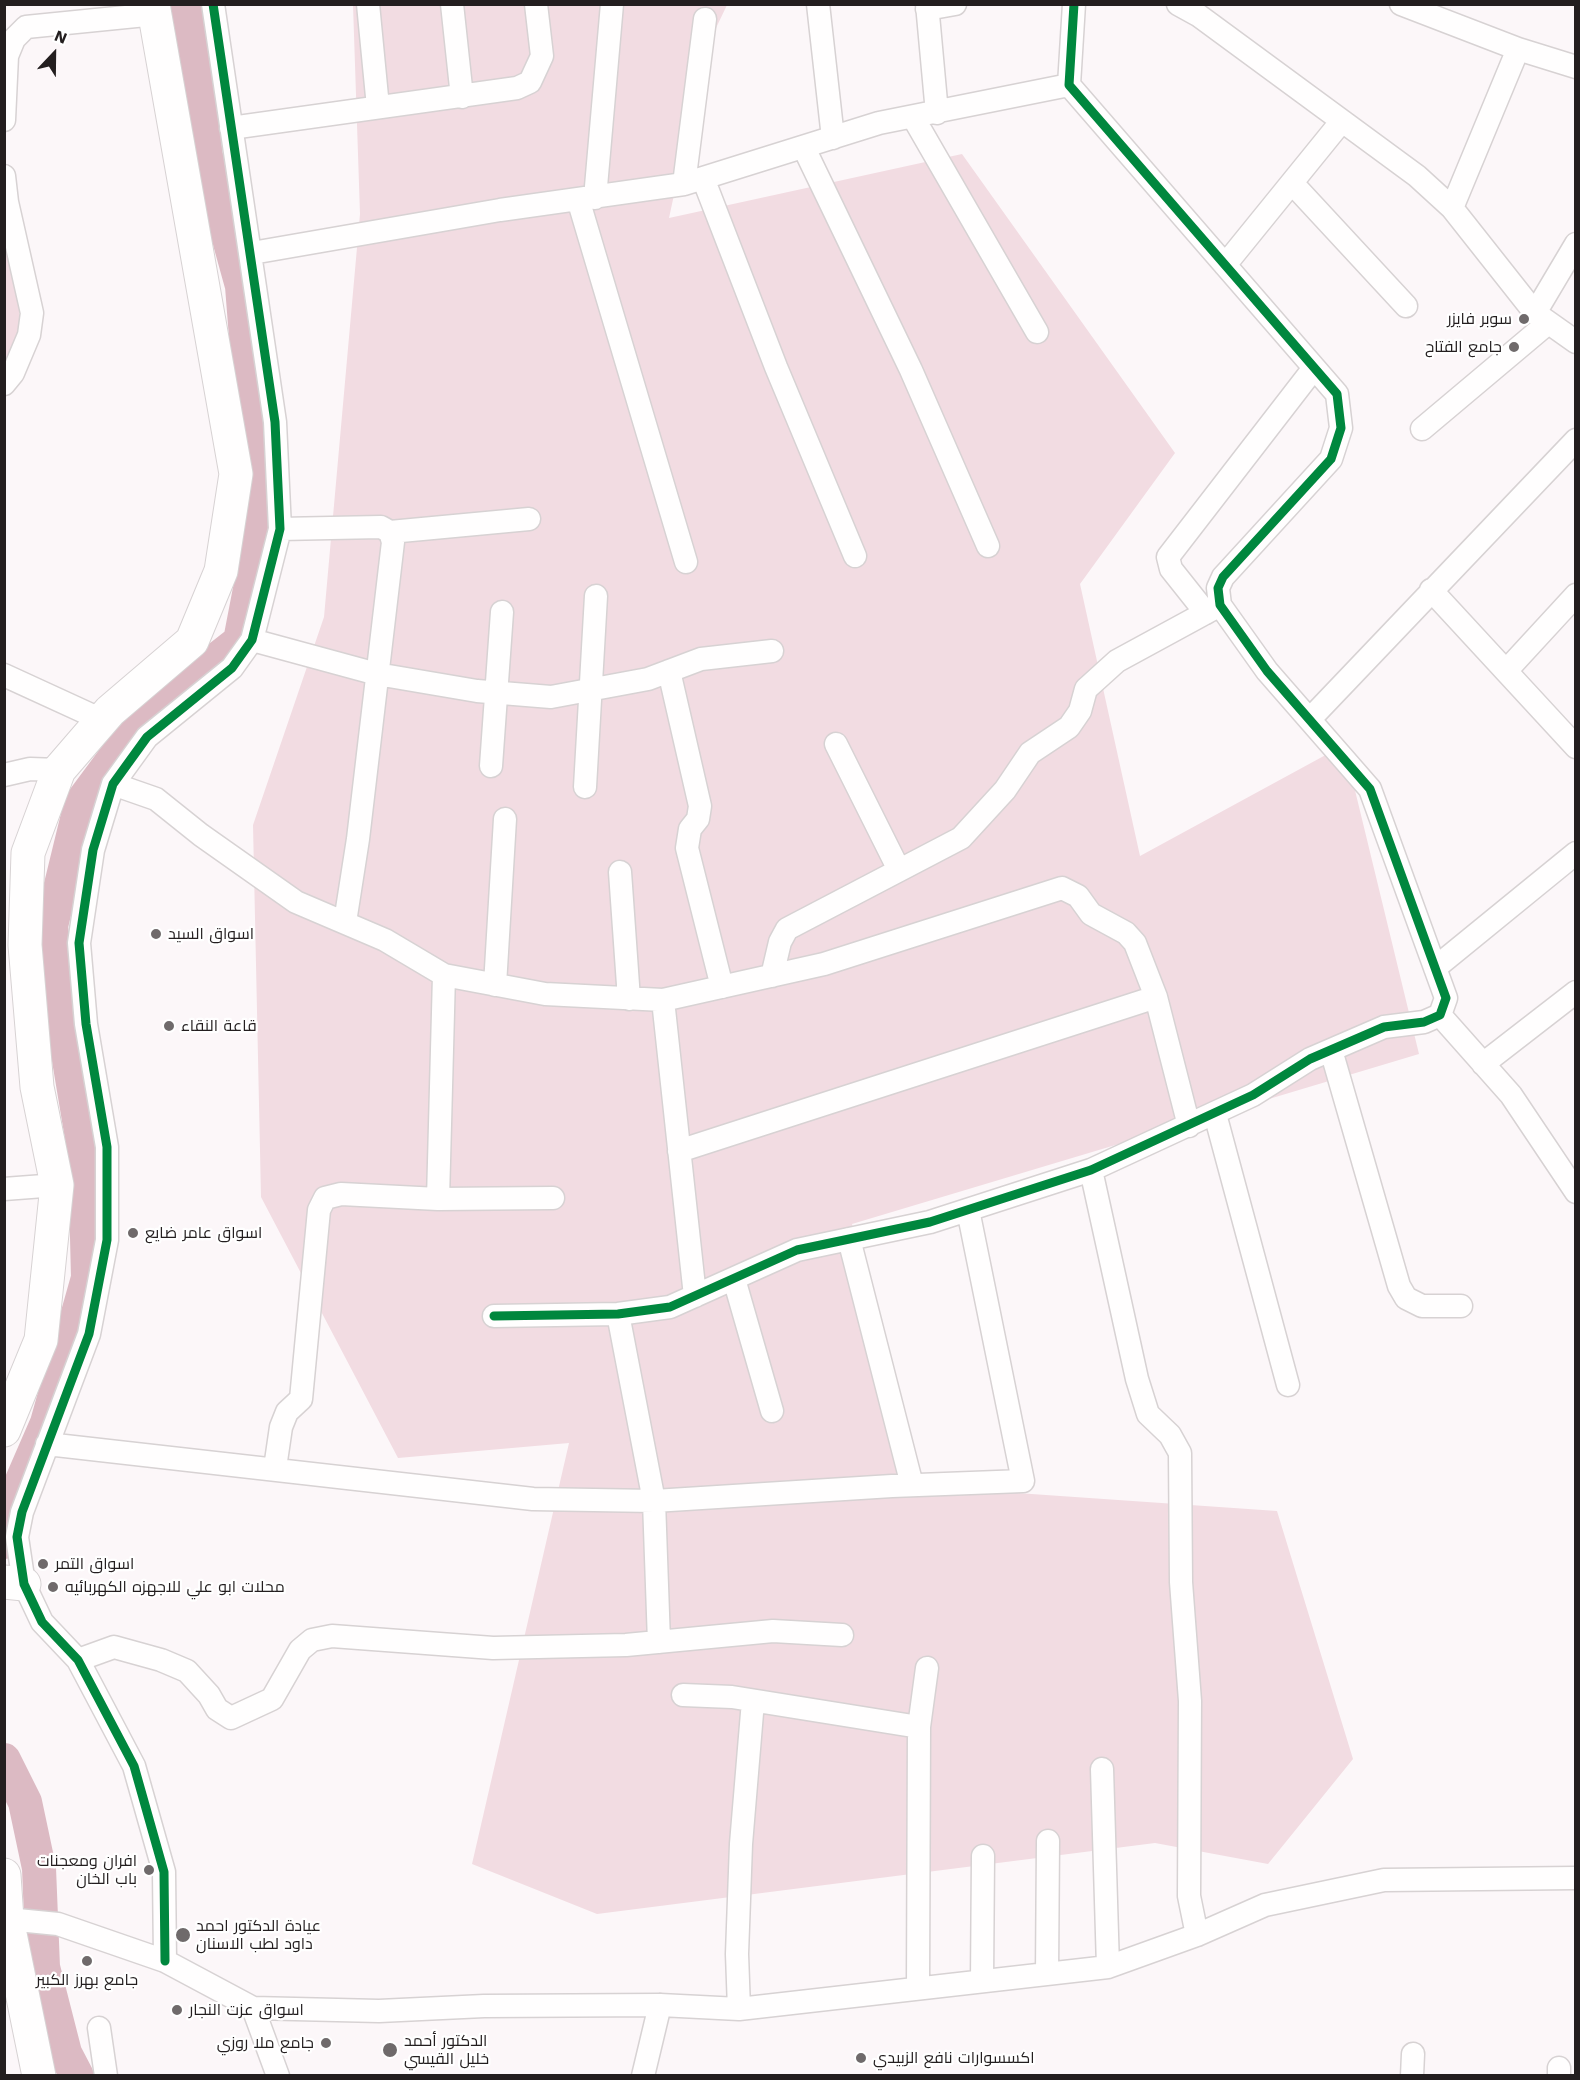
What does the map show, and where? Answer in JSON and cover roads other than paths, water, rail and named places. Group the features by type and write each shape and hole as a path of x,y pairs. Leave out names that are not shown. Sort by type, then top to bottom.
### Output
{"street":[{"path":"165,1961 164,1872 134,1766 78,1660 42,1622 14,1583 17,1537 22,1512 89,1334 107,1240 107,1147 86,1024 79,943 93,850 113,784 147,737 232,668 252,640 280,530 275,422 252,253 213,4"},
{"path":"368,4 378,107"},
{"path":"452,4 462,97"},
{"path":"231,128 517,88 530,82 542,56 536,4"},
{"path":"612,4 586,199 686,562"},
{"path":"818,4 833,138"},
{"path":"937,113 927,7 955,4"},
{"path":"772,976 780,942 788,929 961,838 1005,790 1030,753 1069,727 1080,711 1086,688 1117,661 1213,609 1223,577 1331,459 1341,428 1337,394 1069,85 1074,4"},
{"path":"1178,4 1198,15 1417,176 1452,208 1541,318 1575,342"},
{"path":"1401,4 1518,49 1575,67"},
{"path":"4,120 8,56 14,39 26,27 154,9 236,474 221,571 192,641 110,711 59,770 28,853 25,945 37,1087 57,1185 41,1340 4,1430"},
{"path":"705,20 693,181 776,367 855,556"},
{"path":"1452,208 1518,49"},
{"path":"252,253 500,210 586,199 693,181 879,123 1069,85"},
{"path":"913,117 1037,332"},
{"path":"1225,265 1341,122"},
{"path":"804,148 911,370 988,546"},
{"path":"4,176 7,202 32,313 29,335 13,373 4,384"},
{"path":"1292,183 1406,306"},
{"path":"1422,429 1541,318 1575,244"},
{"path":"494,1316 618,1314 670,1307 797,1250 930,1222 1091,1170 1215,1114 1331,1050 1384,1027 1424,1022 1440,1015 1446,998 1370,789 1213,609 1171,569 1168,557 1314,368"},
{"path":"1310,719 1575,440"},
{"path":"280,530 381,526 390,532 529,519"},
{"path":"345,922 358,839 393,542 390,532"},
{"path":"1431,590 1575,747"},
{"path":"1506,671 1575,595"},
{"path":"585,787 596,596"},
{"path":"491,766 502,612"},
{"path":"252,640 377,674 495,693 551,697 648,679 701,659 772,651"},
{"path":"669,671 700,806 698,819 690,829 687,848 722,987"},
{"path":"4,675 102,720"},
{"path":"836,744 899,870"},
{"path":"4,775 30,769 59,770"},
{"path":"113,784 156,799 201,835 296,902 385,940 444,975 545,994 663,1000 824,964 1062,888 1078,896 1091,914 1131,938 1156,997 1190,1126"},
{"path":"495,985 505,819"},
{"path":"1435,968 1575,853"},
{"path":"620,872 629,999"},
{"path":"438,1199 444,975"},
{"path":"1483,1064 1575,992"},
{"path":"679,1151 1156,997"},
{"path":"663,1000 695,1296"},
{"path":"1440,1015 1511,1095 1568,1165 1575,1192"},
{"path":"1331,1050 1399,1286 1406,1298 1422,1306 1461,1306"},
{"path":"1215,1114 1288,1385"},
{"path":"1091,1170 1137,1379 1148,1414 1170,1435 1180,1453 1181,1582 1190,1701 1188,1896 1197,1935"},
{"path":"4,1188 57,1185"},
{"path":"275,1468 281,1427 287,1412 301,1399 319,1210 325,1198 341,1194 438,1199 553,1198"},
{"path":"47,1444 533,1499 654,1501 912,1485 1023,1481 968,1210"},
{"path":"849,1239 912,1485"},
{"path":"734,1279 772,1412"},
{"path":"618,1314 654,1501 659,1642"},
{"path":"78,1660 114,1647 161,1660 187,1671 209,1695 217,1709 231,1718 272,1699 300,1650 312,1640 332,1636 493,1648 659,1642 772,1631 842,1635"},
{"path":"918,1988 919,1727 927,1668"},
{"path":"683,1695 753,1701 919,1727"},
{"path":"739,2009 737,1954 741,1844 753,1701"},
{"path":"1102,1769 1108,1967"},
{"path":"1047,1974 1048,1841"},
{"path":"982,1982 983,1856"},
{"path":"4,1875 14,1920 39,2076"},
{"path":"14,1920 58,1924 165,1961 253,2008 379,2011 484,2006 660,2005 739,2009 1108,1967 1197,1935 1265,1905 1384,1880 1575,1878"},
{"path":"643,2076 660,2005"},
{"path":"253,2008 278,2076"},
{"path":"99,2028 106,2076"}],"waterway":[{"path":"4,1542 14,1499 47,1423 88,1278 85,1156 57,988 51,926 81,803 130,737 184,685 240,641 255,563 256,466 242,286 206,156 187,4"},
{"path":"4,1760 25,1802 39,1868 43,1967 65,2053 77,2076"}],"place":[{"name":"سوبر فايزر","path":"1524,319"},
{"name":"جامع الفتاح","path":"1514,347"},
{"name":"اسواق السيد","path":"156,934"},
{"name":"قاعة النقاء","path":"169,1026"},
{"name":"اسواق عامر ضايع","path":"133,1233"},
{"name":"اسواق التمر","path":"43,1564"},
{"name":"محلات ابو علي للاجهزه الكهربائيه","path":"53,1587"},
{"name":"افران ومعجنات باب الخان","path":"149,1870"},
{"name":"عيادة الدكتور احمد داود لطب الاسنان","path":"183,1935"},
{"name":"جامع بهرز الكبير","path":"87,1961"},
{"name":"اسواق عزت النجار","path":"177,2010"},
{"name":"جامع ملا روزي","path":"326,2043"},
{"name":"الدكتور أحمد خليل القيسي","path":"390,2050"},
{"name":"اكسسوارات نافع الزبيدي","path":"861,2058"}]}
